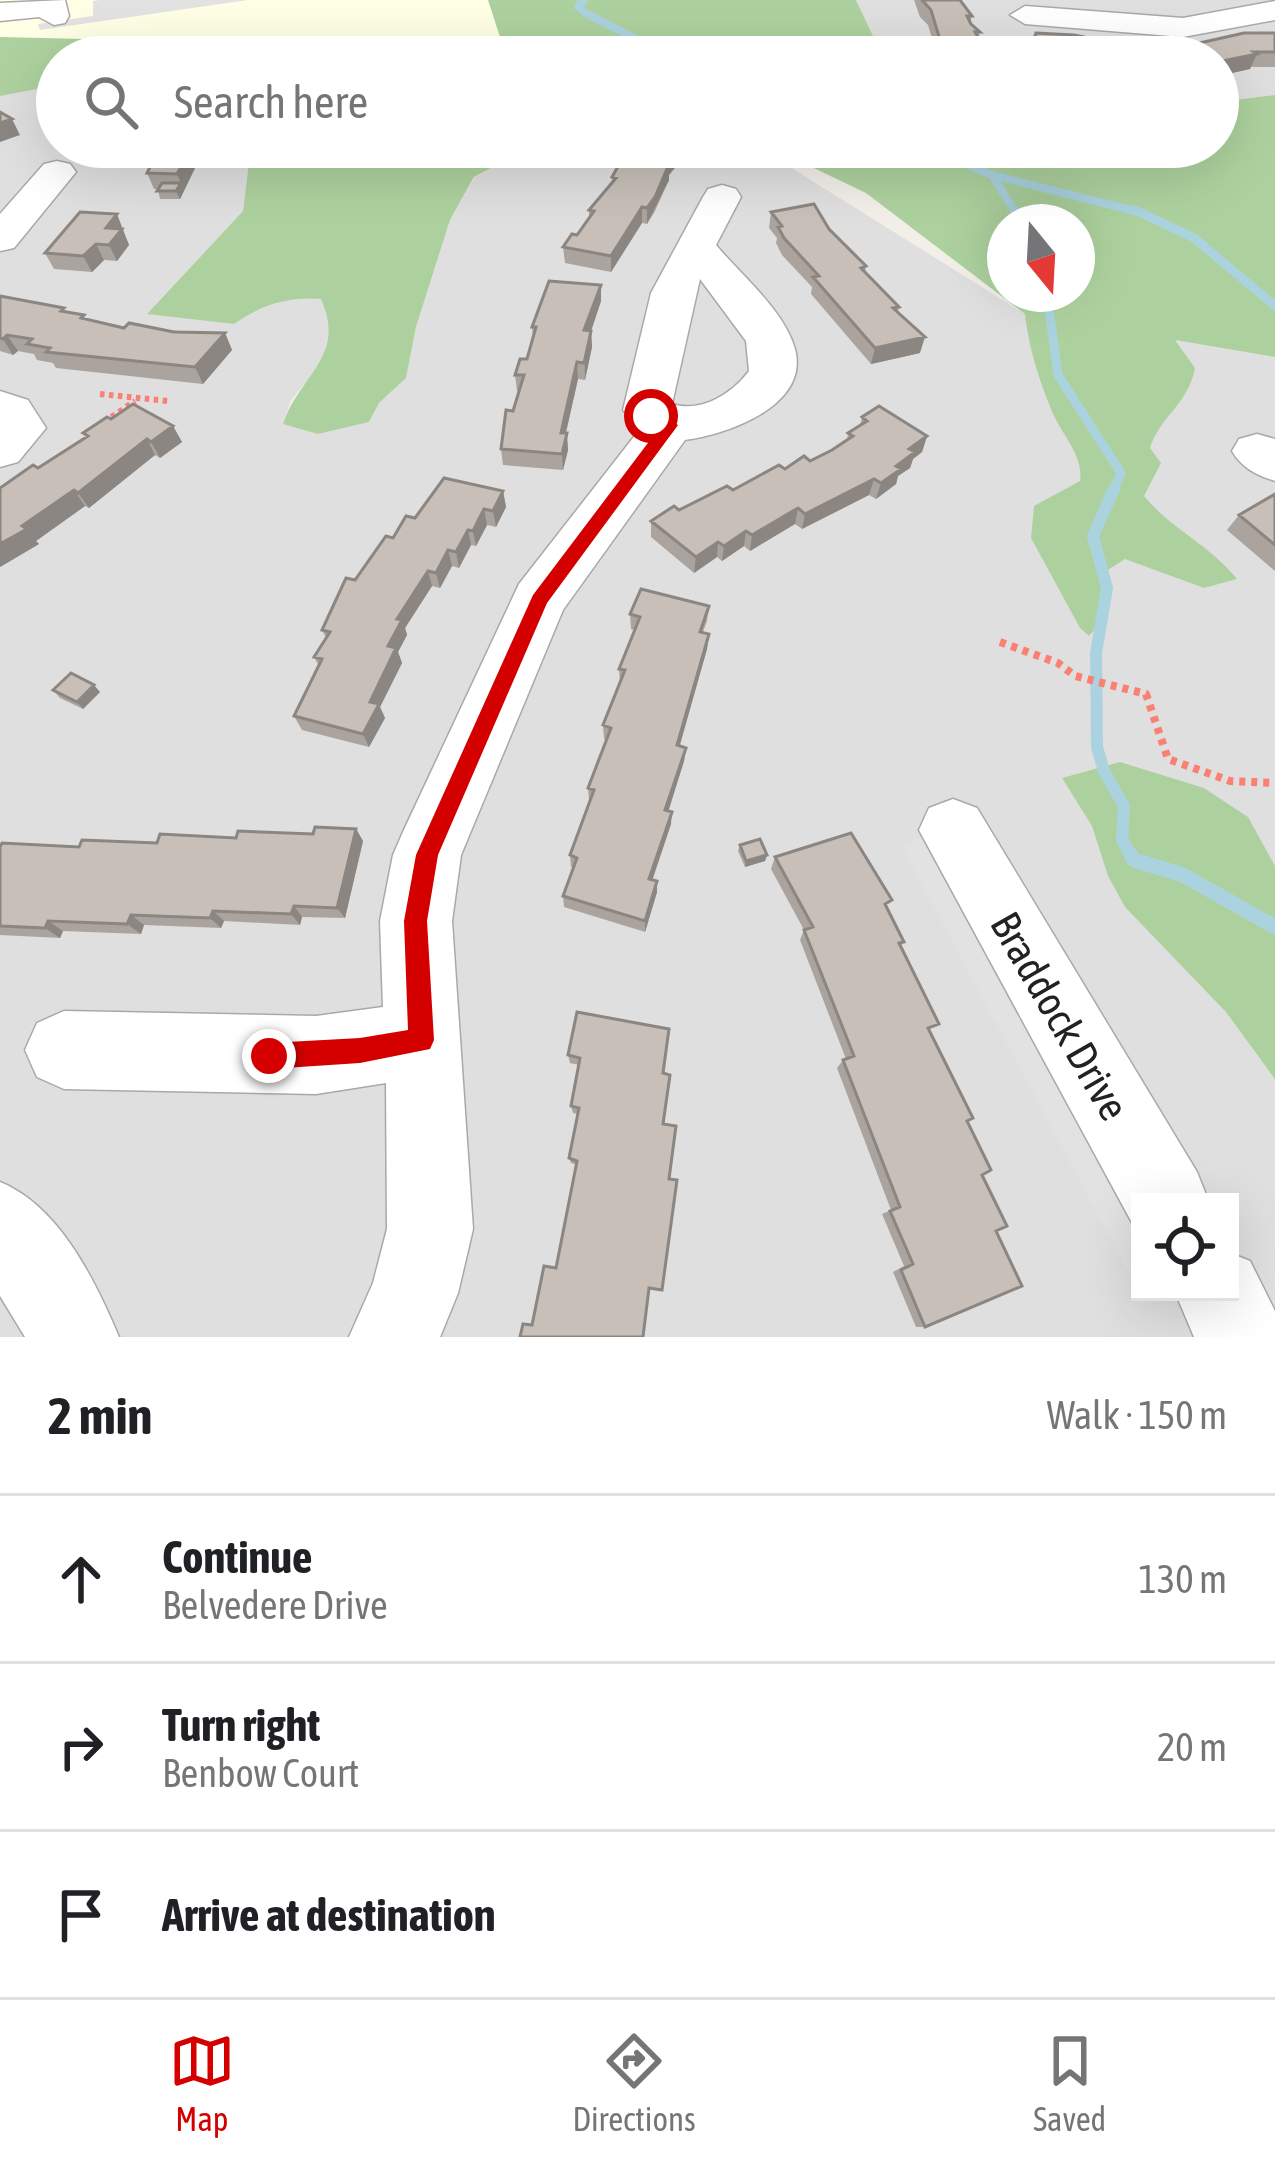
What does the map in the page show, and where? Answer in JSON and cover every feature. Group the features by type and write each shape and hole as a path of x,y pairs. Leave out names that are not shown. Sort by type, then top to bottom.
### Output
{"street":[{"path":"0,13 54,7"},
{"path":"1024,15 1172,27 1242,20 1275,10"},
{"path":"0,239 57,172"},
{"path":"695,247 767,339 775,364 770,380 757,395 700,422 670,425 646,410 668,306 695,247 722,197"},
{"path":"0,406 11,411 21,428 0,450"},
{"path":"394,1337 414,1293 430,1229 419,887 445,809 539,600 670,425"},
{"name":"Braddock Drive","path":"953,830 1162,1193"},
{"path":"64,1050 316,1055 421,1040"},
{"path":"0,1224 47,1288 74,1337"},
{"path":"1223,1301 1240,1337"}],"path":[{"path":"100,394 168,401"},
{"path":"98,426 135,401"},
{"path":"1000,642 1058,663 1075,676 1141,691 1150,699 1159,723 1162,755 1168,759 1230,781 1275,783"}],"shaded area":[{"path":"0,0 488,0 501,36 36,36 36,61 0,68"},
{"path":"248,0 40,30 38,24 93,16 93,1"},
{"path":"856,0 1275,0 1275,95 1239,99 1239,36 873,36"},
{"path":"0,68 36,71 36,168 248,168 243,211 148,313 234,324 252,312 295,297 321,299 331,322 323,362 291,400 283,423 317,434 369,422 379,403 406,378 416,327 450,220 475,177 492,168 792,168 987,290 987,312 1022,312 1275,357 1275,1337 0,1337"},
{"path":"934,835 1134,1193 1131,1276 901,845"}],"green space":[{"path":"488,0 856,0 873,36 500,36"},
{"path":"0,37 36,38 36,89 0,96"},
{"path":"1275,95 1275,357 1175,340 1195,368 1186,392 1150,448 1161,463 1144,496 1237,579 1204,588 1125,559 1105,572 1099,622 1089,636 1080,628 1031,538 1034,506 1080,481 1080,471 1042,386 1022,312 1095,312 1095,204 987,204 987,285 866,193 814,168 1239,168 1239,99"},
{"path":"248,168 491,168 474,177 450,220 416,327 406,378 379,403 369,422 318,434 283,424 325,351 327,319 321,299 276,303 234,324 147,314 243,211"},
{"path":"1120,762 1204,788 1248,817 1275,866 1275,1079 1226,1012 1125,907 1108,876 1092,826 1062,778"}],"building":[{"path":"922,0 960,0 980,32 975,32 977,36 939,36 931,10"},
{"path":"1275,33 1275,52 1239,58 1239,36 1231,36"},
{"path":"149,168 180,168 177,174 147,173"},
{"path":"617,168 667,168 655,197 647,208 642,207 611,256 563,247 594,211 589,210 616,178 612,177"},
{"path":"162,183 181,183 176,191 157,191"},
{"path":"814,204 829,229 866,266 861,268 899,307 893,308 925,337 875,348 813,277 819,276 784,238 771,212"},
{"path":"80,212 117,214 106,228 122,229 109,245 96,244 83,256 45,253"},
{"path":"549,281 601,285 584,330 591,331 584,363 577,362 561,433 567,433 562,454 501,449 506,410 513,411 524,375 515,375 520,359 527,359 536,327 532,327"},
{"path":"0,296 64,308 61,311 124,328 129,323 174,332 225,333 195,367 46,352 50,348 27,344 32,339 0,338"},
{"path":"133,404 173,426 151,442 147,439 78,493 74,490 22,526 27,529 0,544 0,488"},
{"path":"879,406 927,436 909,449 915,452 896,466 901,469 881,483 874,479 805,514 798,508 752,535 746,531 724,546 718,542 696,557 651,521 674,506 679,510 727,486 733,490 779,465 785,469 804,456 810,461 832,450 853,436 848,433"},
{"path":"444,478 503,491 493,511 484,509 456,552 448,550 436,573 428,571 397,619 402,620 388,646 396,648 370,702 379,704 363,734 294,716 322,659 314,657 330,632 322,630 346,578 355,580 386,536 393,538 406,516 415,518"},
{"path":"1275,494 1275,545 1239,515"},
{"path":"641,589 709,606 700,632 709,634 677,745 686,748 665,810 672,812 649,879 657,881 645,921 563,896 577,858 570,855 594,790 588,788 611,728 603,725 640,617 630,614"},
{"path":"71,673 94,685 77,702 53,690"},
{"path":"315,827 356,829 337,908 294,906 291,914 213,911 210,918 131,915 127,924 48,921 45,928 0,926 2,843 79,847 82,840 157,843 160,834 236,838 238,831 313,834"},
{"path":"851,833 892,900 885,904 904,942 899,943 939,1024 928,1028 973,1118 967,1121 991,1170 982,1175 1007,1226 996,1231 1022,1286 925,1327 901,1270 913,1264 890,1211 900,1207 843,1060 854,1056 804,930 813,927 775,857"},
{"path":"760,839 767,855 746,861 740,845"},
{"path":"577,1012 669,1029 663,1073 670,1075 663,1124 676,1126 669,1179 677,1180 662,1290 649,1288 643,1337 520,1337 523,1324 532,1325 544,1266 556,1268 577,1161 569,1158 579,1108 571,1106 580,1058 568,1055"}],"waterway":[{"path":"584,0 578,6 585,13 630,36"},
{"path":"976,168 992,175"},
{"path":"992,175 1139,212"},
{"path":"992,175 1010,204"},
{"path":"1135,210 1139,212"},
{"path":"1139,212 1194,238 1275,306"},
{"path":"1049,312 1058,375 1121,473 1113,492"},
{"path":"1114,489 1093,536 1107,588 1096,653 1097,747 1104,771 1124,806 1122,840 1133,858"},
{"path":"1131,855 1183,875 1275,927"}],"route":[{"path":"269,1056 360,1051 421,1040 416,921 427,855 539,600 670,425 651,416"}]}
